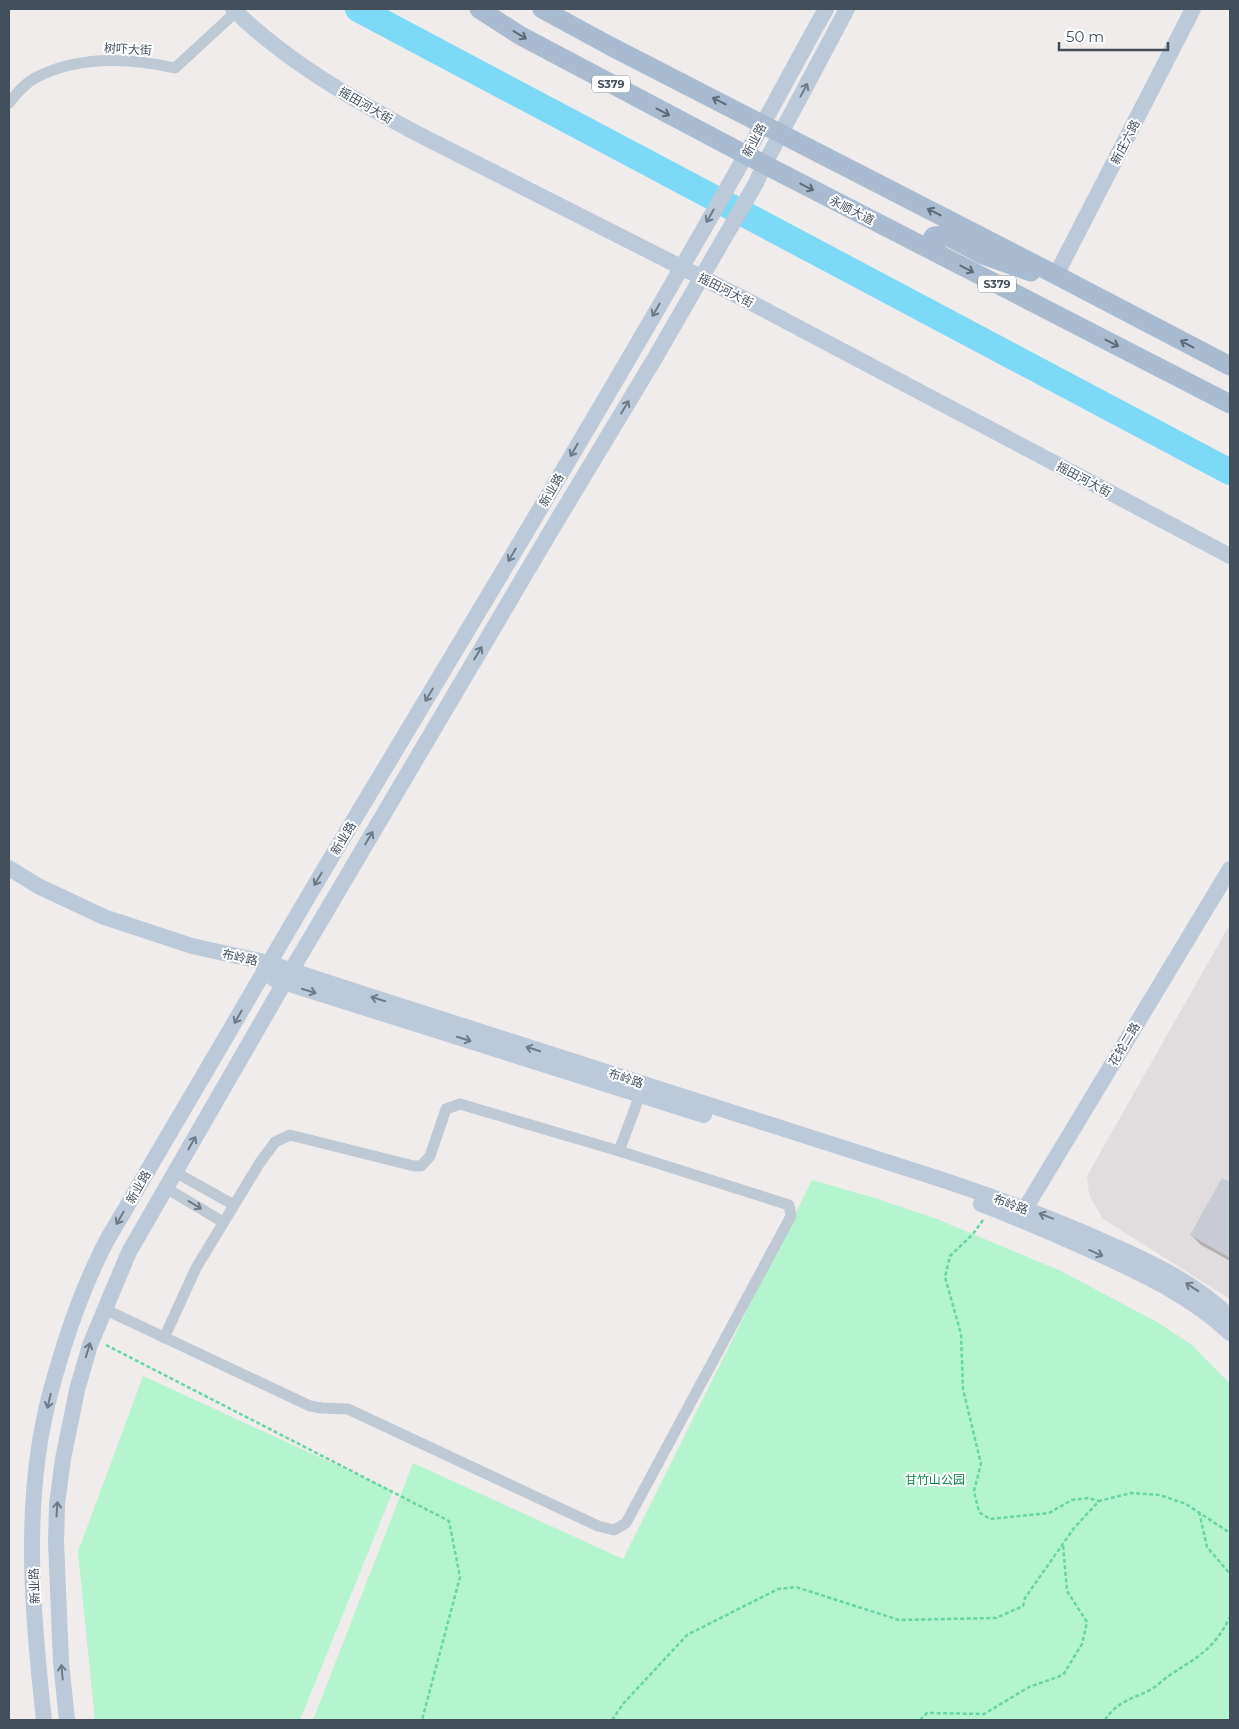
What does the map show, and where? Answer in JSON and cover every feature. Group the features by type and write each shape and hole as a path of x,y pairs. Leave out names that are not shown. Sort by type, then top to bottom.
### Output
{"main road":[{"name":"永顺大道","path":"479,9 521,36 746,156 1230,404"},
{"name":"S379","path":"542,9 595,39 781,133 1230,366"},
{"path":"942,256 931,244 931,239 934,236 944,235 983,255 1009,265 1073,284"}],"street":[{"name":"新业路","path":"44,1720 34,1600 33,1499 37,1462 49,1399 58,1367 78,1306 104,1245 533,521 746,156 826,9"},
{"name":"新业路","path":"67,1720 61,1662 58,1602 57,1504 69,1424 77,1390 92,1338 129,1252 288,977 756,183 847,9"},
{"name":"新庄六路","path":"1056,275 1193,9"},
{"name":"树吓大街","path":"9,103 21,88 36,78 53,70 82,63 113,60 146,62 175,68 234,11"},
{"name":"摇田河大街","path":"234,11 308,70 364,105 418,134 704,273 1230,556"},
{"name":"布岭路","path":"9,868 38,886 104,917 266,969 640,1095 928,1186 988,1207 1075,1228 1174,1275 1204,1295 1230,1318"},
{"name":"花轮二路","path":"1022,1214 1230,869"},
{"name":"布岭路","path":"288,977 940,1178 1022,1214 1143,1274 1194,1304 1230,1333"},
{"path":"619,1151 640,1095"},
{"path":"104,1309 164,1338 310,1406 348,1409 598,1526 614,1530 626,1523 791,1216 790,1205 619,1151 460,1104 446,1109 430,1156 421,1166 414,1166 290,1135 275,1142 223,1222 196,1268 164,1338"},
{"path":"176,1172 234,1205"},
{"path":"166,1188 223,1222"}],"path":[{"path":"988,1207 974,1234 950,1256 945,1277 960,1334 962,1389 981,1464 974,1491 980,1513 990,1519 1049,1513 1072,1500 1088,1498 1099,1501 1131,1493 1160,1495 1186,1504 1230,1533"},
{"path":"92,1338 450,1522 460,1577 422,1720"},
{"path":"612,1720 623,1704 687,1635 778,1589 796,1588 899,1620 996,1618 1024,1606 1026,1598 1063,1543 1099,1501"},
{"path":"1199,1512 1208,1547 1230,1574"},
{"path":"920,1720 927,1713 984,1714 1029,1687 1063,1675 1082,1644 1087,1622 1067,1591 1063,1543"},
{"path":"1105,1720 1111,1711 1118,1706 1152,1689 1207,1651 1215,1642 1230,1617"}],"shaded area":[{"path":"1230,924 1230,1299 1103,1219 1089,1195 1087,1176"}],"green space":[{"name":"甘竹山公园","path":"812,1180 878,1199 937,1219 1061,1271 1157,1322 1192,1345 1230,1384 1230,1720 313,1720 413,1463 623,1559"},
{"path":"143,1376 393,1491 300,1720 95,1720 78,1552"}],"building":[{"path":"1222,1178 1230,1182 1230,1258 1190,1235"}],"waterway":[{"path":"358,9 1230,472"}]}
